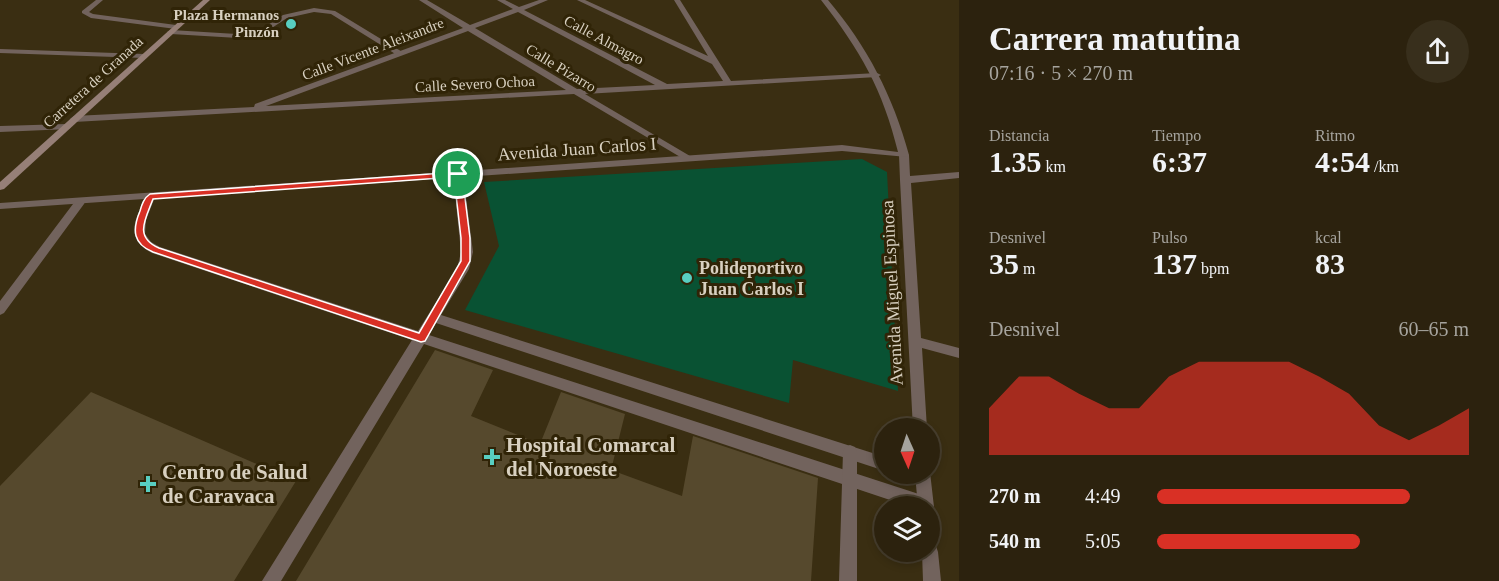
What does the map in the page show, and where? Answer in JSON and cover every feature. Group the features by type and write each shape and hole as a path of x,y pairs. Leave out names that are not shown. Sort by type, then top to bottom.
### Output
{"main road":[{"name":"Carretera de Granada","path":"0,187 207,0"}],"street":[{"path":"100,0 87,8 85,13 173,30 255,37 285,16 321,9 333,12 400,53"},
{"name":"Calle Pizarro","path":"422,0 687,158"},
{"name":"Calle Almagro","path":"500,0 664,86"},
{"name":"Calle Vicente Aleixandre","path":"246,111 544,0"},
{"path":"580,0 714,62"},
{"path":"677,0 728,83"},
{"name":"Avenida Miguel Espinosa","path":"824,0 854,38 877,75 896,124 904,155 919,418"},
{"path":"0,51 144,56"},
{"name":"Calle Severo Ochoa","path":"74,119 877,75"},
{"path":"0,129 66,127"},
{"name":"Avenida Juan Carlos I","path":"0,206 842,148 904,155"},
{"path":"271,581 434,318 466,261 466,238 458,174"},
{"path":"905,180 959,175"},
{"path":"150,197 139,228 139,235 145,245 896,496"},
{"path":"0,310 80,202"},
{"path":"434,318 874,461"},
{"path":"914,341 959,354"},
{"path":"848,581 850,453"},
{"path":"931,562 932,581"}],"green space":[{"name":"Polideportivo Juan Carlos I","path":"862,159 887,172 898,391 793,360 789,403 465,310 499,246 484,182"}],"building":[{"name":"Hospital Comarcal del Noroeste","path":"435,350 493,370 471,416 540,444 561,392 625,414 611,470 682,496 693,436 818,478 811,581 296,581"},
{"name":"Centro de Salud de Caravaca","path":"91,392 296,481 234,581 0,581 0,486"}],"place":[{"name":"Plaza Hermanos Pinzón","path":"291,24"},
{"name":"Polideportivo Juan Carlos I","path":"687,278"},
{"name":"Hospital Comarcal del Noroeste","path":"492,457"},
{"name":"Centro de Salud de Caravaca","path":"148,484"}],"route":[{"path":"458,174 466,238 466,261 421,338 156,250 145,245 139,235 140,220 150,197 458,174"}]}
